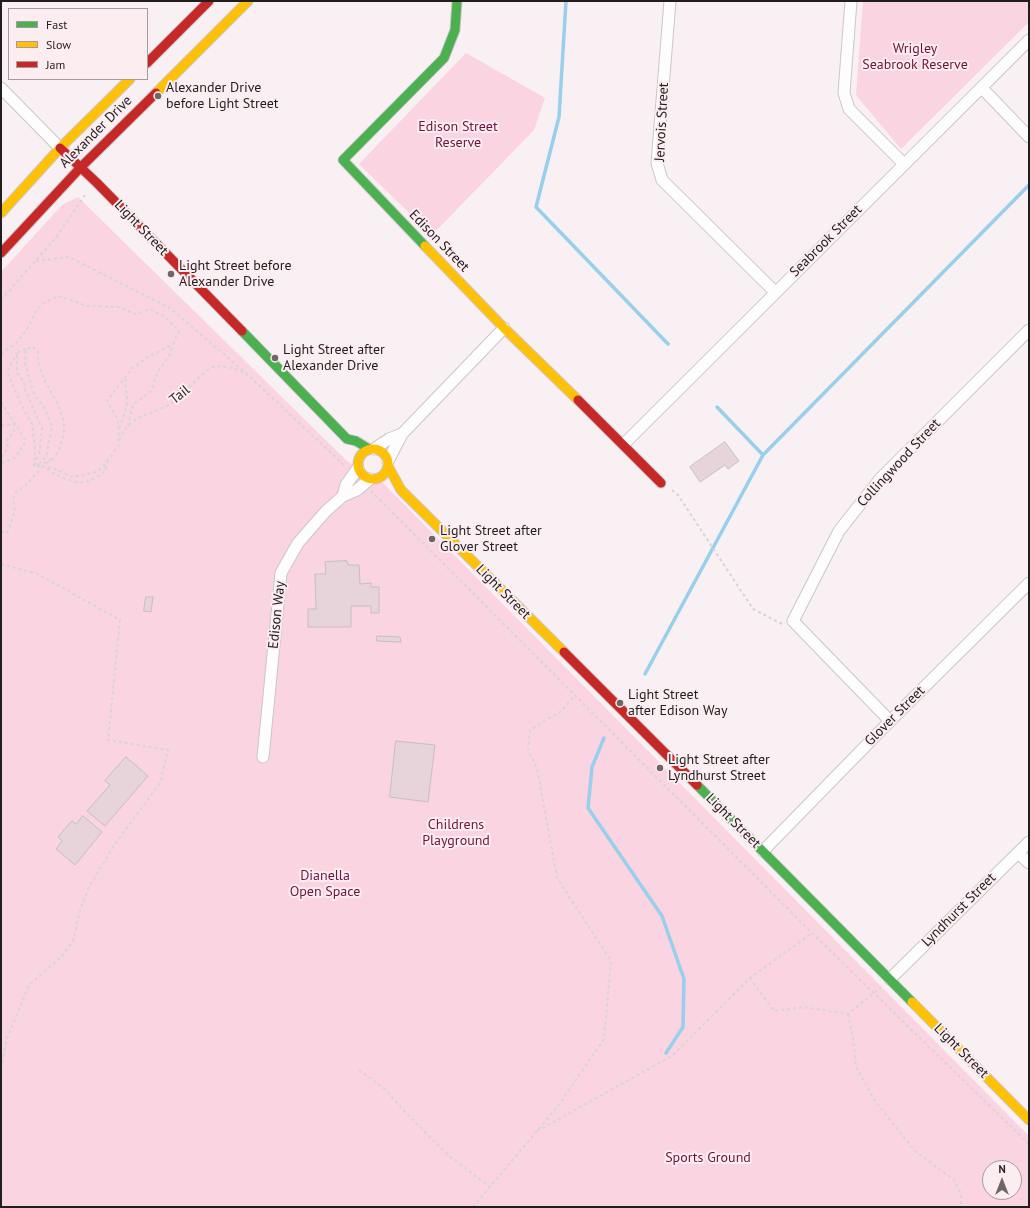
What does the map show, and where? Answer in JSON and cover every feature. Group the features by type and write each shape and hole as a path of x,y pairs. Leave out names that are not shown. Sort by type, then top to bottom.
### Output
{"street":[{"path":"148,61 210,1"},
{"name":"Alexander Drive","path":"1,253 81,167 248,1"},
{"name":"Edison Street","path":"457,1 455,30 444,58 343,160 504,328 624,444 661,483"},
{"name":"Jervois Street","path":"670,1 657,163 662,180 775,292"},
{"path":"851,1 844,93 849,108 903,163"},
{"name":"Seabrook Street","path":"624,444 903,163 982,88 1029,40"},
{"name":"Alexander Drive","path":"1,213 60,148 129,80"},
{"name":"Light Street","path":"1,88 60,148 81,167 349,446 356,468"},
{"path":"982,88 1029,137"},
{"path":"402,434 389,439 360,455 356,468 363,476 371,481 384,475 402,434 504,328"},
{"name":"Collingwood Street","path":"793,621 839,531 866,496 880,479 1029,330"},
{"name":"Light Street","path":"349,446 356,441 371,449"},
{"path":"371,449 383,453 388,464"},
{"name":"Light Street","path":"388,464 401,490 763,851 1029,1120"},
{"name":"Edison Way","path":"343,496 346,485 356,468"},
{"name":"Light Street","path":"371,481 401,490"},
{"name":"Edison Way","path":"263,757 281,573 298,543 326,511 343,496 357,490 371,481"},
{"name":"Glover Street","path":"763,851 890,721 1029,583"},
{"path":"793,621 890,721"},
{"name":"Lyndhurst Street","path":"890,979 1029,842"},
{"path":"1018,853 1029,863"}],"path":[{"path":"1,300 58,235 85,195"},
{"path":"36,261 69,257 170,308 356,468"},
{"path":"1,354 16,343 27,329 35,313 42,304 58,296 88,306 118,307 136,314 150,309 165,317 179,330 169,356 157,373 152,390 133,405 128,427"},
{"path":"118,441 118,420 107,401 132,368 148,357 173,344"},
{"path":"1,532 7,533 15,511 13,500 16,492 28,484 43,466 54,458 63,438 63,415 58,402 44,379 39,366 38,352 33,347 17,354 7,372 22,408 32,424 35,465"},
{"path":"26,349 25,363 34,394 45,409 52,427 46,457 39,464 41,466 38,467 43,466 72,477 93,473 102,468 108,458"},
{"path":"17,354 17,373 24,382 25,390 42,428 40,448 35,465"},
{"name":"Tail","path":"108,458 119,444 118,441 128,427 138,417 170,404 212,367 220,366 233,368 247,374"},
{"path":"118,429 126,407 127,398 124,387 126,376"},
{"path":"1,402 26,441 14,459 1,462"},
{"path":"1,426 14,424"},
{"path":"1,458 8,448 7,440 14,432 14,424"},
{"path":"43,466 53,474 73,482 87,482 105,472 108,458"},
{"path":"35,465 39,464"},
{"path":"371,481 575,695 812,933 1029,1144"},
{"path":"661,483 678,495 753,609 781,624 793,621"},
{"path":"1,564 38,574 120,620 108,740 168,750 160,783 115,844 90,887 82,907 74,941 61,957 29,985 7,1038 1,1069"},
{"path":"473,1207 558,1106 604,1039 611,961 556,878 537,768 528,750 530,730 560,712 575,695"},
{"path":"536,1132 672,1056 750,978 812,933"},
{"path":"750,978 774,1011 803,1007 848,1014 890,979"},
{"path":"848,1014 853,1038 856,1067 875,1101 915,1152 954,1180 961,1194 961,1207"},
{"path":"359,1070 386,1090 403,1110 448,1155 490,1187"}],"green space":[{"name":"Wrigley Seabrook Reserve","path":"863,1 1029,1 1029,22 901,149 856,95"},
{"name":"Edison Street Reserve","path":"466,53 545,98 534,130 432,235 359,164"},
{"name":"Dianella Open Space","path":"78,197 347,461 379,479 1029,1136 1029,1207 1,1207 1,272 62,205"}],"building":[{"path":"725,442 739,461 728,469 725,465 700,482 690,467"},
{"path":"347,561 348,565 359,565 360,584 371,583 371,587 379,587 379,613 371,613 371,606 351,606 351,627 308,627 308,609 316,609 315,574 326,574 325,562"},
{"path":"146,597 153,597 151,612 144,611"},
{"path":"377,636 400,637 401,642 377,641"},
{"path":"396,741 435,745 428,802 390,797"},
{"path":"126,757 148,776 105,826 87,811 110,785 105,781"},
{"path":"83,816 102,832 75,865 56,849 62,841 58,837 72,821 76,824"}],"waterway":[{"path":"566,1 559,117 536,207 668,344"},
{"path":"645,674 763,455 1029,185"},
{"path":"717,407 763,455"},
{"path":"604,738 592,767 588,808 662,916 684,979 683,1027 666,1053"}],"traffic: fast":[{"path":"425,246 343,160 444,58 455,30 457,1"},
{"path":"242,331 347,439 356,441 369,449"},
{"path":"697,785 912,1002"}],"traffic: slow":[{"path":"156,93 248,1"},
{"path":"1,213 60,148 129,80"},
{"path":"425,246 504,328 578,400"},
{"path":"373,449 384,453 388,464 384,475 373,479 362,475 358,464 362,453 373,449"},
{"path":"388,466 401,490 564,652"},
{"path":"912,1002 1029,1120"}],"traffic: jam":[{"path":"148,62 209,1"},
{"path":"1,253 81,167 156,93"},
{"path":"60,148 97,183 242,331"},
{"path":"578,400 661,483"},
{"path":"564,652 697,785"}],"place":[{"name":"Alexander Drive before Light Street","path":"158,96"},
{"name":"Light Street before Alexander Drive","path":"171,274"},
{"name":"Light Street after Alexander Drive","path":"275,358"},
{"name":"Light Street after Glover Street","path":"432,539"},
{"name":"Light Street after Edison Way","path":"620,703"},
{"name":"Light Street after Lyndhurst Street","path":"660,768"}],"park label":[{"name":"Childrens Playground","path":"456,834"},
{"name":"Sports Ground","path":"708,1158"}]}
